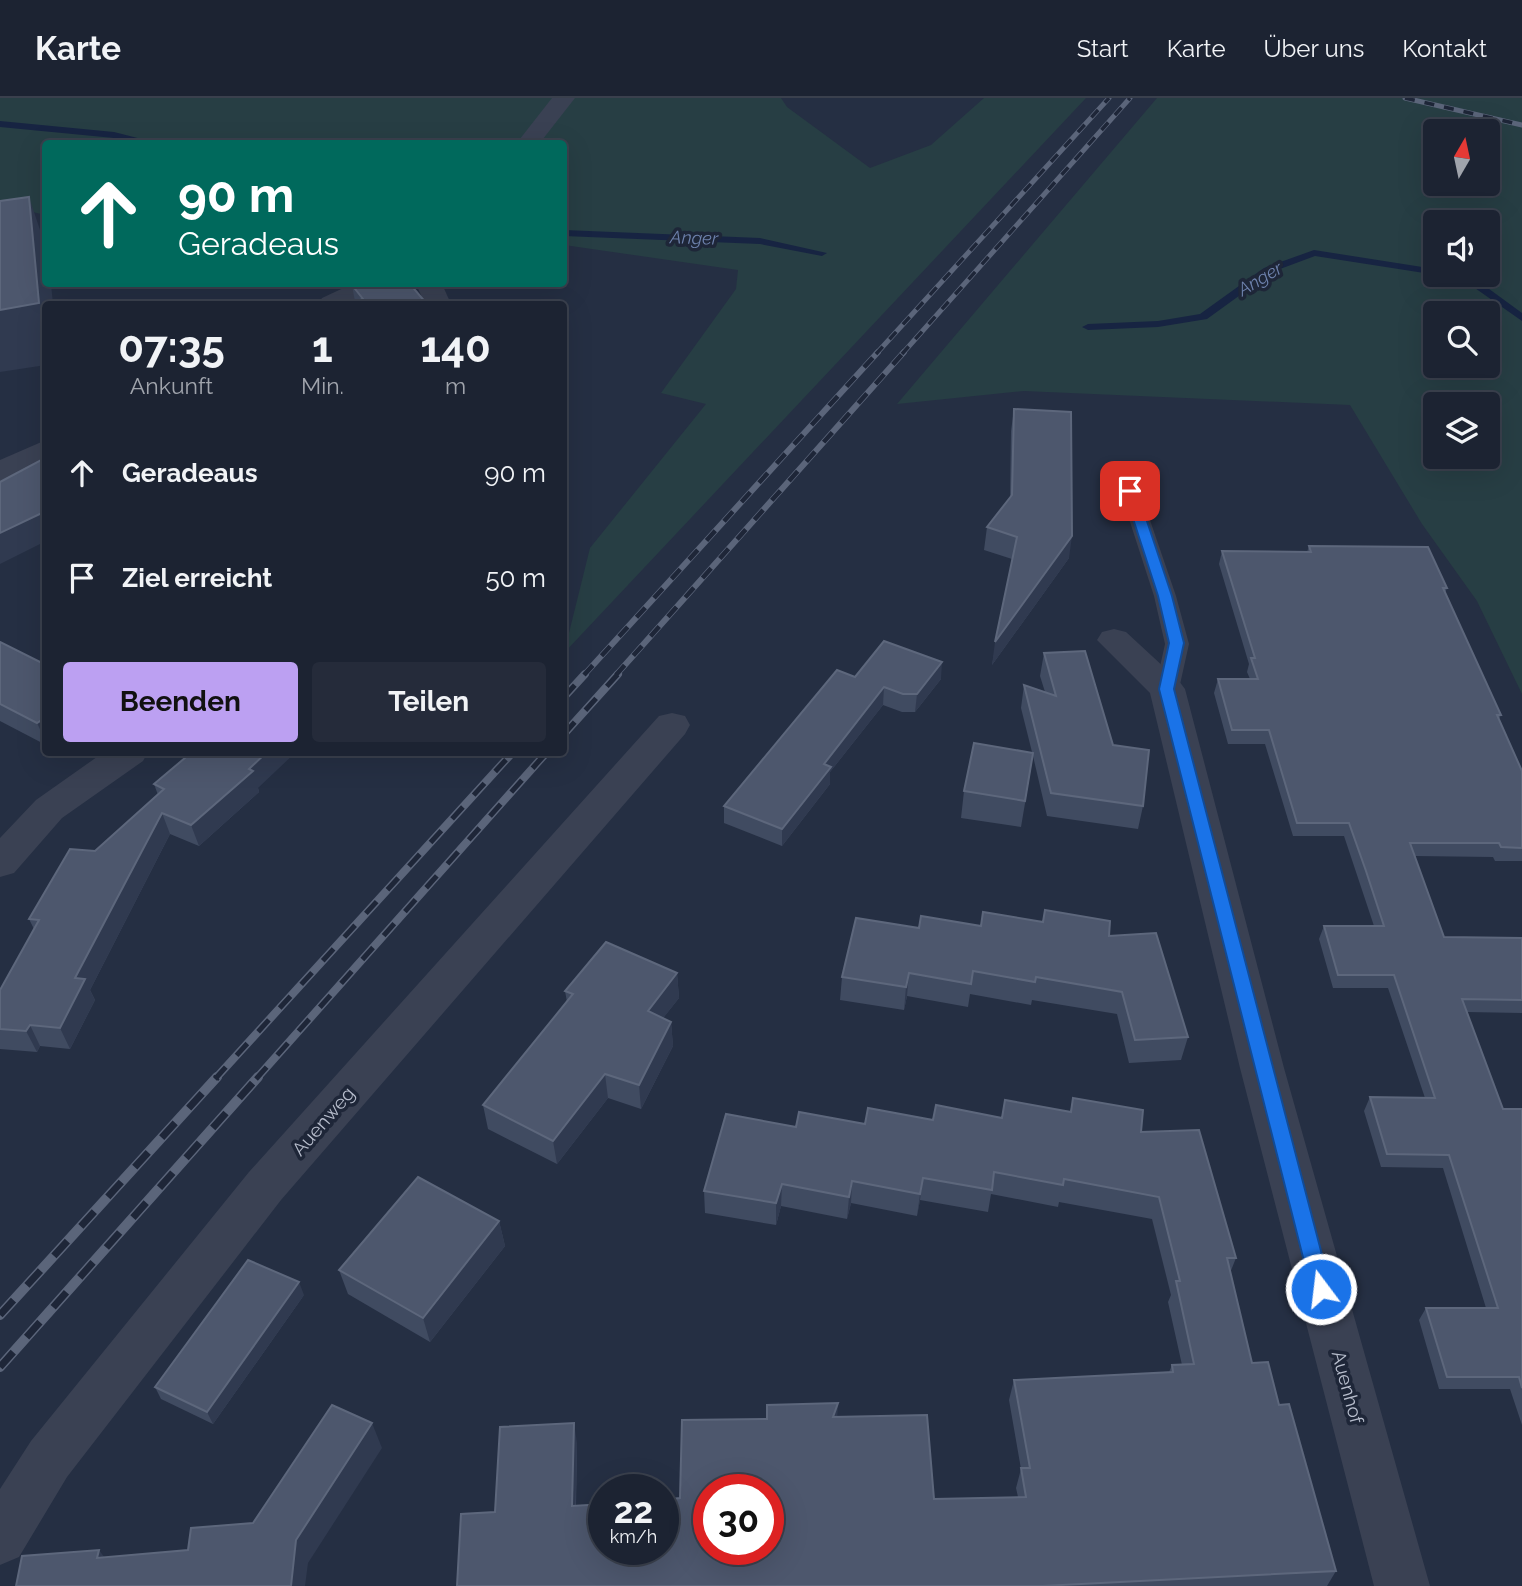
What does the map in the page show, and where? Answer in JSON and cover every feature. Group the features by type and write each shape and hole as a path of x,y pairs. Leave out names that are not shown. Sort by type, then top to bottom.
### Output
{"street":[{"path":"530,140 564,98"},
{"path":"337,301 366,287"},
{"path":"0,472 42,451"},
{"path":"1114,640 1167,689"},
{"name":"Auenhof","path":"1167,689 1262,1068 1402,1586"},
{"name":"Auenweg","path":"0,1538 49,1459 265,1186 672,725"},
{"path":"0,863 49,809 124,756"}],"lane":[{"path":"1130,491 1165,596 1177,643 1167,689"}],"green space":[{"path":"0,98 554,98 522,140 42,140 42,214 0,204"},
{"path":"568,98 781,98 787,107 870,168 931,145 984,98 1086,98 567,650 590,548 706,404 661,393 736,289 738,270 567,245 567,140 534,140"},
{"path":"1157,98 1522,98 1522,694 1477,601 1422,524 1350,405 1024,391 897,404"}],"building":[{"path":"29,197 39,303 0,310 0,201"},
{"path":"354,287 413,287 424,301 357,301 363,299"},
{"path":"1014,409 1071,412 1072,536 995,642 1017,537 987,527 1012,495"},
{"path":"42,460 42,513 0,533 0,482"},
{"path":"1309,546 1428,547 1447,588 1443,588 1501,715 1497,715 1522,771 1522,848 1501,847 1499,843 1410,843 1444,937 1522,938 1522,1000 1462,999 1503,1109 1522,1109 1522,1388 1519,1377 1447,1377 1426,1308 1498,1308 1449,1155 1387,1154 1370,1097 1435,1098 1394,975 1338,975 1324,926 1384,926 1366,871 1349,823 1297,823 1269,730 1232,730 1218,679 1258,679 1251,658 1255,658 1222,551 1311,552"},
{"path":"884,641 942,662 917,694 903,694 884,687 824,764 831,767 782,829 724,806 837,670 855,677"},
{"path":"0,642 42,663 42,720 37,723 0,704"},
{"path":"1085,651 1113,745 1149,750 1143,806 1051,793 1024,685 1056,696 1044,653"},
{"path":"974,743 1033,753 1025,801 964,791"},
{"path":"187,756 263,756 249,769 253,771 191,825 162,813 75,978 85,979 60,1028 30,1025 26,1031 0,1029 0,990 39,920 29,919 70,849 95,851 164,789 154,784"},
{"path":"1045,910 1110,921 1109,936 1156,933 1188,1037 1135,1040 1122,992 1036,977 1035,982 973,971 971,984 909,973 906,987 842,977 856,918 919,928 921,916 981,926 983,912 1043,922"},
{"path":"606,942 677,973 648,1011 671,1022 639,1085 605,1074 553,1141 483,1105 573,994 565,991"},
{"path":"1073,1098 1143,1110 1141,1132 1199,1130 1236,1258 1227,1258 1252,1363 1268,1362 1279,1405 1289,1404 1336,1571 1042,1586 457,1586 461,1514 495,1512 500,1427 574,1423 572,1506 588,1505 588,1565 679,1565 682,1420 767,1419 767,1405 838,1403 833,1417 927,1415 934,1499 1026,1497 1021,1468 1030,1468 1014,1380 1173,1372 1172,1365 1194,1364 1176,1281 1180,1281 1159,1197 1064,1179 1063,1185 994,1172 992,1190 923,1178 920,1194 852,1181 849,1197 782,1184 776,1203 704,1191 726,1114 796,1127 799,1112 865,1124 868,1108 933,1120 936,1105 1002,1118 1005,1100 1071,1112"},
{"path":"418,1177 499,1221 423,1318 339,1270"},
{"path":"248,1260 299,1282 207,1412 155,1387"},
{"path":"332,1405 372,1423 296,1540 291,1586 16,1586 22,1556 99,1550 97,1558 188,1550 191,1528 253,1523"}],"waterway":[{"name":"Anger","path":"0,124 114,135 138,140"},
{"name":"Anger","path":"567,233 760,241 822,253"},
{"name":"Anger","path":"1088,327 1158,324 1203,317 1268,270 1314,253 1423,270"},
{"name":"Anger","path":"1480,287 1522,318"}],"railway":[{"path":"876,354 1109,98"},
{"path":"902,354 1130,98"},
{"path":"1405,98 1522,125"},
{"path":"584,675 878,352"},
{"path":"616,675 904,352"},
{"path":"567,694 585,674"},
{"path":"567,731 618,674"},
{"path":"215,1079 509,756"},
{"path":"256,1079 543,756"},
{"path":"0,1315 217,1077"},
{"path":"0,1367 258,1077"}],"route":[{"path":"1130,491 1165,596 1177,643 1167,689 1262,1068 1321,1289"}]}
